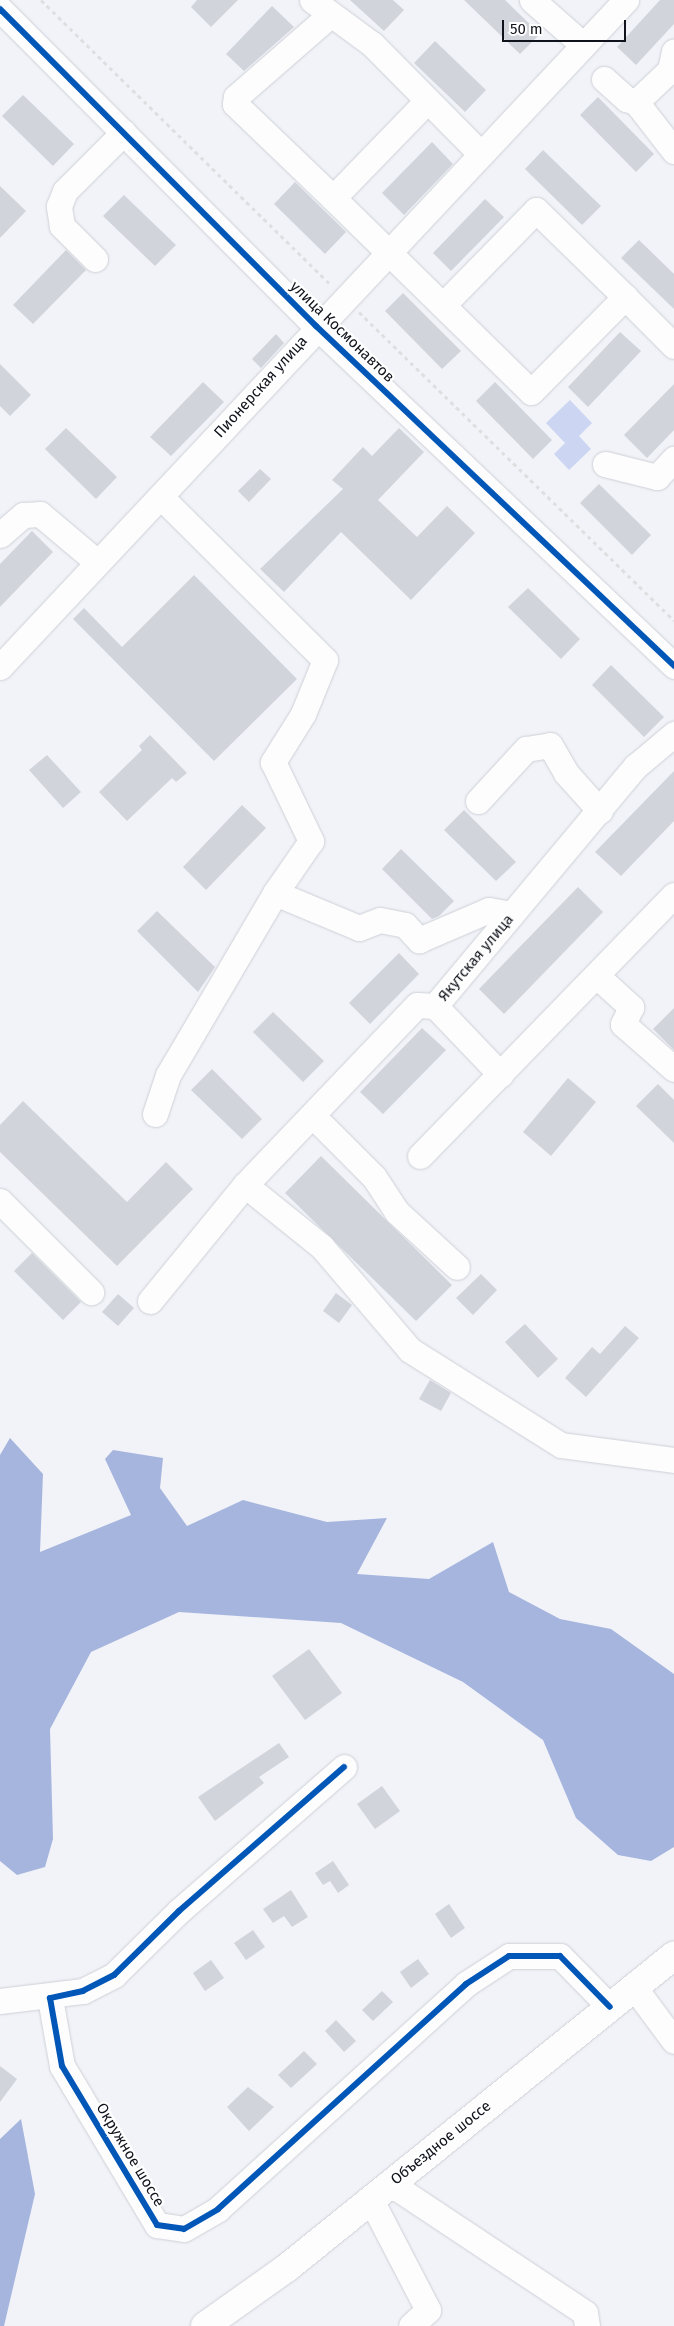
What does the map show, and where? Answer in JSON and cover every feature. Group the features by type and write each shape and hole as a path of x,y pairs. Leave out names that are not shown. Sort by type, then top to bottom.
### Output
{"main road":[{"name":"Объездное шоссе","path":"221,2321 674,1955"}],"street":[{"path":"532,0 583,44"},
{"name":"Пионерская улица","path":"0,666 97,562 161,498 386,250 626,0"},
{"path":"480,153 426,103 372,44 321,8 236,97 234,104 531,392 624,297"},
{"name":"улица Космонавтов","path":"0,9 316,326 674,666"},
{"path":"636,102 670,70 674,51"},
{"path":"604,78 626,99 636,102 674,151"},
{"path":"333,198 426,103"},
{"path":"95,259 62,226 59,206 65,191 124,132"},
{"path":"443,306 536,210 674,346"},
{"path":"605,464 657,477 674,459"},
{"path":"155,1114 168,1075 275,893 311,841 273,762 303,714 325,660 161,498"},
{"path":"0,535 23,516 40,514 97,562"},
{"name":"Якутская улица","path":"150,1300 245,1185 417,1005 435,1006 636,766 674,734"},
{"path":"478,801 526,749 550,745 566,774 600,811"},
{"path":"275,893 360,928 380,920 405,925 419,940 489,910 512,914"},
{"path":"420,1156 598,977 674,895"},
{"path":"598,977 631,1007 623,1024 674,1069"},
{"path":"435,1006 501,1075"},
{"path":"313,1116 374,1177 397,1212 457,1267"},
{"path":"245,1185 322,1247 410,1350 561,1445 674,1460"},
{"path":"0,1201 92,1292"},
{"path":"0,2000 50,1998 83,1991 114,1975 179,1911 344,1768"},
{"name":"Окружное шоссе","path":"50,1998 62,2066 70,2080 157,2225 184,2229 218,2209 466,1984 509,1956 560,1956 610,2007"},
{"path":"634,1987 674,2041"},
{"path":"381,2192 428,2310 411,2326"},
{"path":"381,2192 585,2313 587,2326"}],"shaded area":[{"path":"570,400 592,423 579,436 591,449 569,470 554,454 565,443 546,423"},
{"path":"10,1438 43,1474 40,1552 131,1515 105,1459 113,1450 163,1458 160,1488 187,1526 243,1500 327,1522 387,1518 357,1574 429,1579 493,1542 509,1592 560,1619 611,1629 674,1674 674,1847 651,1861 618,1855 576,1818 543,1740 463,1682 341,1623 179,1612 91,1652 50,1729 53,1839 45,1867 17,1875 0,1861 0,1455"},
{"path":"21,2119 35,2194 4,2326 0,2326 0,2139"}],"building":[{"path":"197,0 238,0 211,27 191,7"},
{"path":"350,0 393,0 404,10 384,31"},
{"path":"464,0 505,0 540,34 520,54"},
{"path":"660,0 674,0 674,24 636,65 617,47"},
{"path":"272,6 294,27 244,71 226,54"},
{"path":"435,41 486,90 465,112 414,63"},
{"path":"23,95 74,144 53,166 2,116"},
{"path":"598,97 654,154 636,172 580,115"},
{"path":"432,142 453,164 404,215 382,193"},
{"path":"543,150 601,206 582,225 525,169"},
{"path":"295,182 346,232 325,254 274,204"},
{"path":"0,186 26,211 0,238"},
{"path":"124,195 176,245 155,266 103,216"},
{"path":"485,199 504,217 451,271 433,253"},
{"path":"639,240 674,274 674,309 621,258"},
{"path":"66,250 86,270 33,324 13,305"},
{"path":"403,293 461,351 442,369 385,311"},
{"path":"620,332 641,351 588,407 568,387"},
{"path":"276,334 284,343 261,368 252,359"},
{"path":"0,364 31,395 10,416 0,406"},
{"path":"203,382 224,402 171,456 150,437"},
{"path":"495,382 552,440 533,459 476,401"},
{"path":"674,384 674,430 647,458 624,435"},
{"path":"66,428 117,477 96,499 45,449"},
{"path":"399,428 424,452 378,500 417,537 447,506 475,533 411,600 341,532 284,592 260,569 343,489 332,480 363,447 372,456"},
{"path":"260,469 271,479 249,502 238,491"},
{"path":"599,484 651,535 632,555 580,503"},
{"path":"32,531 53,552 0,607 0,564"},
{"path":"194,575 297,679 214,761 73,619 84,608 122,647"},
{"path":"528,588 580,639 561,659 508,607"},
{"path":"611,665 664,717 644,737 592,685"},
{"path":"150,735 187,773 176,782 172,778 127,821 99,792 142,750 139,746"},
{"path":"47,755 81,792 63,808 29,770"},
{"path":"674,771 674,821 621,876 595,852"},
{"path":"242,805 266,828 206,890 183,867"},
{"path":"464,810 516,862 496,881 444,830"},
{"path":"401,849 454,901 439,916 432,919 382,869"},
{"path":"578,887 603,912 504,1014 479,989"},
{"path":"157,911 215,967 198,992 137,931"},
{"path":"399,953 419,974 370,1024 349,1003"},
{"path":"674,1008 674,1050 653,1029"},
{"path":"273,1012 324,1061 303,1082 253,1032"},
{"path":"422,1028 446,1050 383,1114 360,1092"},
{"path":"212,1069 262,1119 242,1139 191,1090"},
{"path":"568,1078 596,1102 551,1156 523,1132"},
{"path":"658,1084 674,1100 674,1143 636,1106"},
{"path":"23,1101 127,1202 166,1162 193,1189 117,1266 0,1152 0,1125"},
{"path":"321,1156 452,1285 416,1321 285,1193"},
{"path":"32,1253 81,1302 63,1320 14,1271"},
{"path":"481,1274 497,1290 473,1315 456,1298"},
{"path":"336,1293 352,1305 339,1323 323,1311"},
{"path":"118,1294 134,1308 118,1326 102,1312"},
{"path":"525,1324 558,1359 538,1378 505,1342"},
{"path":"625,1326 639,1338 586,1397 565,1378 592,1347 600,1354"},
{"path":"430,1380 451,1393 441,1411 419,1399"},
{"path":"309,1649 342,1693 305,1720 272,1676"},
{"path":"279,1743 289,1757 259,1777 264,1783 215,1821 198,1797"},
{"path":"382,1786 400,1811 375,1829 357,1804"},
{"path":"333,1861 349,1885 338,1893 330,1881 323,1885 315,1873"},
{"path":"291,1890 308,1917 292,1927 284,1916 273,1923 263,1909"},
{"path":"449,1904 465,1928 451,1938 435,1914"},
{"path":"253,1930 265,1947 246,1960 234,1943"},
{"path":"418,1959 429,1974 411,1988 400,1972"},
{"path":"211,1960 224,1978 205,1991 193,1973"},
{"path":"382,1991 393,2002 373,2021 362,2010"},
{"path":"336,2020 356,2041 344,2052 325,2031"},
{"path":"304,2051 317,2064 291,2088 278,2075"},
{"path":"0,2066 17,2079 0,2102"},
{"path":"248,2087 274,2107 249,2131 227,2107"}],"cycle path":[{"path":"0,9 316,326 674,666"},
{"path":"344,1767 179,1911 114,1975 83,1991 50,1998 62,2066 157,2225 184,2229 218,2209 466,1984 509,1956 560,1956 610,2007"}]}
